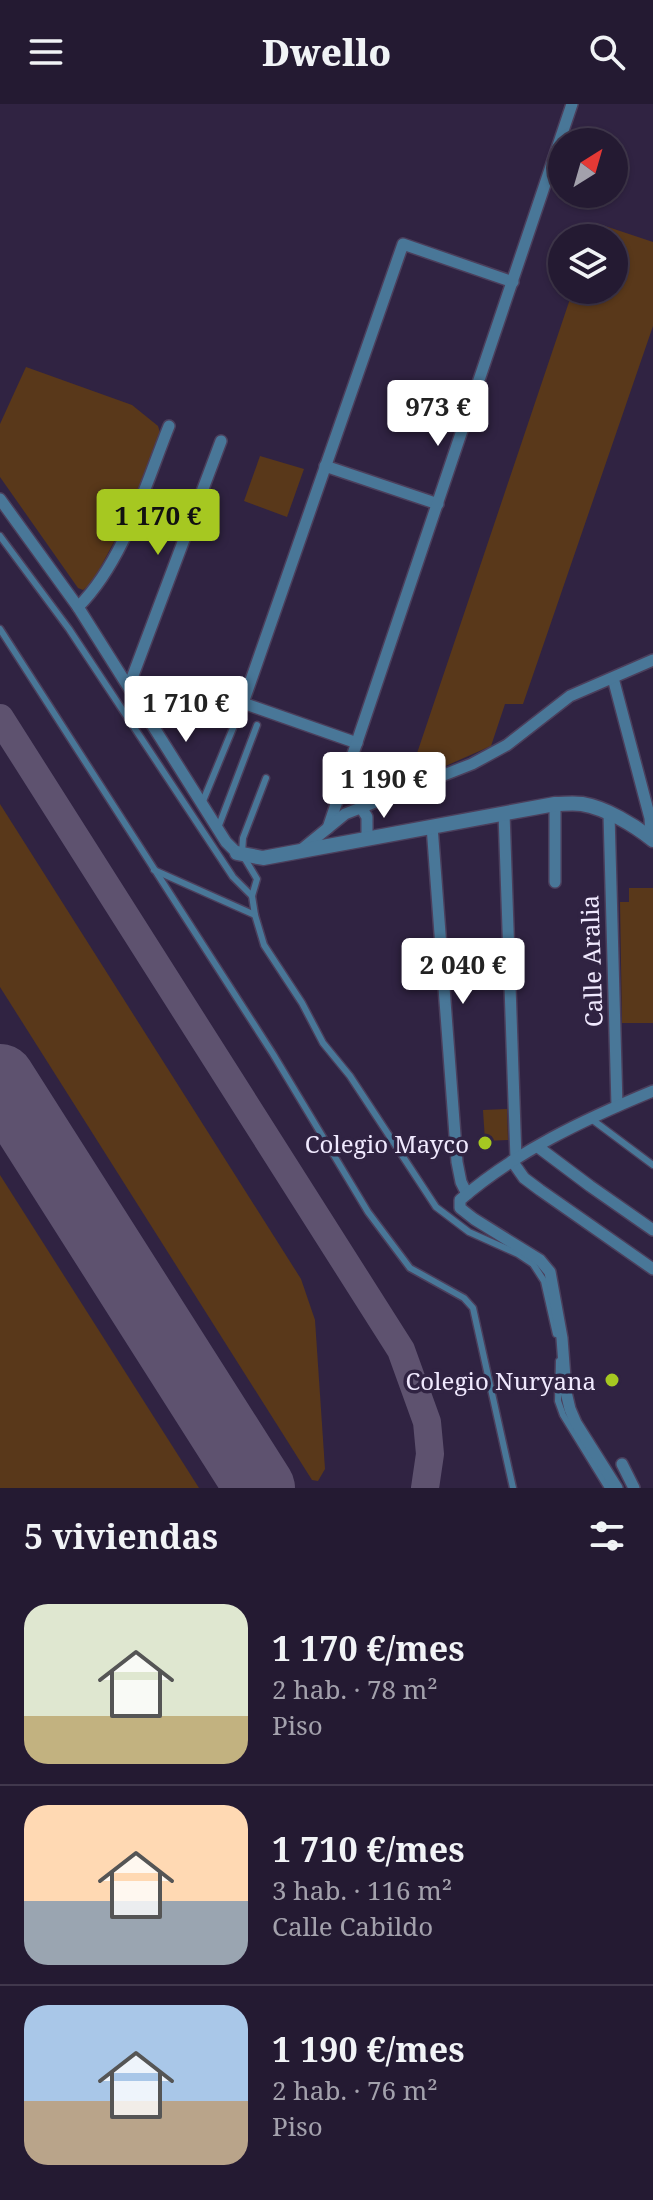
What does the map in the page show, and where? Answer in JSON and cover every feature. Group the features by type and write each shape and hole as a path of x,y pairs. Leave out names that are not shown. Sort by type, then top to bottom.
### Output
{"street":[{"path":"328,828 572,104"},
{"path":"357,743 243,703 403,244 513,282"},
{"path":"78,607 103,576 128,531 169,426"},
{"path":"129,686 221,441"},
{"path":"325,466 438,504"},
{"path":"0,499 78,607 226,842 240,853 263,858 555,804 597,808 652,839"},
{"path":"298,852 345,814 472,764 507,745 570,696 653,660"},
{"path":"613,678 650,818 652,839"},
{"path":"337,803 345,814"},
{"path":"555,804 555,882"},
{"path":"362,809 367,817 367,839"},
{"path":"504,813 514,1160 524,1178 653,1269"},
{"path":"345,814 340,829 348,842"},
{"name":"Calle Aralia","path":"609,814 617,1106"},
{"path":"432,826 457,1162 463,1197 460,1208 540,1260 550,1272 564,1348 570,1409 617,1488"},
{"path":"463,1197 514,1160 590,1118 653,1091"},
{"path":"538,1147 653,1230"},
{"path":"622,1464 634,1488"}],"lane":[{"path":"0,536 69,629 233,877 252,896"},
{"path":"0,629 273,1054 368,1212 410,1268 464,1298 473,1308 513,1488"},
{"path":"218,828 257,725"},
{"path":"203,801 233,728"},
{"path":"266,778 240,853 257,879 252,896 264,945 302,1003 323,1043 350,1076 436,1207 469,1232 518,1254 539,1271 557,1339 558,1401 563,1415 608,1488"},
{"path":"154,870 255,915"},
{"path":"590,1118 653,1165"}],"shaded area":[{"path":"628,234 653,242 653,326 523,704 505,704 491,746 407,783 568,304 628,304"},
{"path":"26,367 132,405 158,426 161,436 129,514 92,583 83,590 78,588 0,477 0,424"},
{"path":"260,456 304,469 287,517 244,501"},
{"path":"0,804 301,1279 315,1320 325,1469 318,1481 312,1480 0,987"},
{"path":"629,888 653,888 653,1023 622,1023 620,902 629,902"},
{"path":"507,1109 508,1140 485,1141 483,1110"},
{"path":"0,1175 199,1488 0,1488"}],"taxiway":[{"path":"0,718 401,1350 427,1422 430,1454 425,1488"}],"runway":[{"path":"0,1079 260,1488"}],"place":[{"name":"Colegio Mayco","path":"485,1143"},
{"name":"Colegio Nuryana","path":"612,1380"}]}
